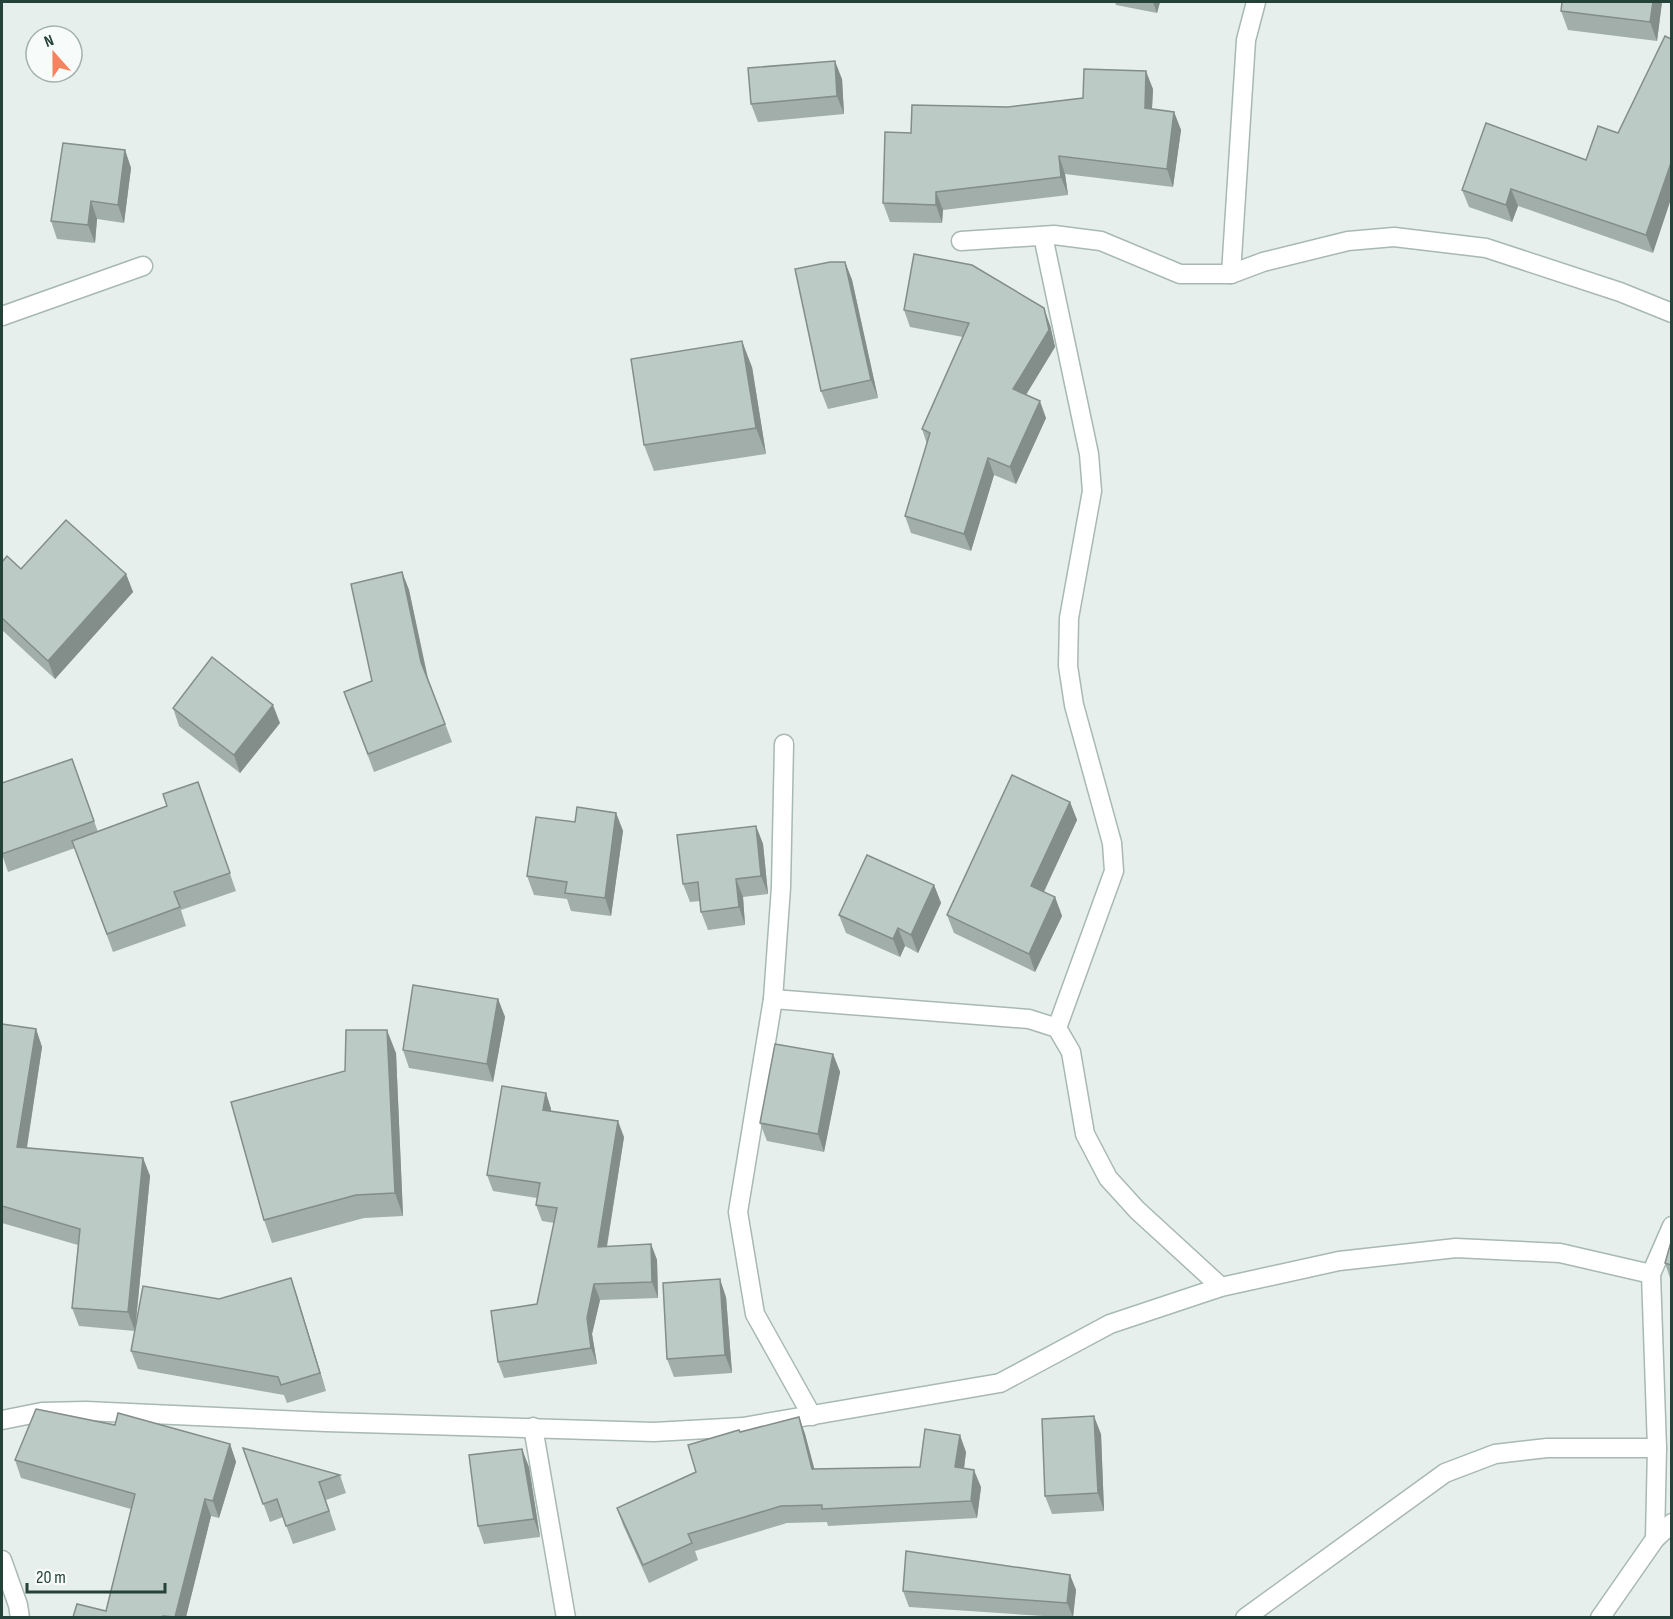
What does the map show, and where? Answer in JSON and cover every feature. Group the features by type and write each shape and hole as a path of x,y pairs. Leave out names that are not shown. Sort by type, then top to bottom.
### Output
{"street":[{"path":"1231,274 1246,39 1256,2"},
{"path":"961,241 1054,235 1101,242 1179,274 1231,274 1263,262 1348,241 1394,237 1486,248 1620,292 1671,313"},
{"path":"1043,236 1089,454 1092,491 1069,618 1068,666 1074,705 1112,843 1114,871 1057,1028"},
{"path":"2,316 143,267"},
{"path":"784,744 781,887 773,999 738,1212 755,1314 812,1416"},
{"path":"773,999 1029,1019 1057,1028 1071,1052 1085,1134 1108,1178 1137,1210 1221,1287"},
{"path":"1655,1539 1657,1448 1651,1274 1671,1226"},
{"path":"2,1420 42,1412 86,1411 326,1422 654,1432 743,1427 1000,1383 1110,1324 1221,1287 1339,1261 1456,1248 1560,1253 1651,1274"},
{"path":"533,1427 566,1617"},
{"path":"1245,1617 1445,1473 1505,1453 1547,1449 1657,1448"},
{"path":"1600,1617 1655,1539 1671,1523"},
{"path":"2,1560 20,1617"}],"building":[{"path":"1562,2 1653,2 1650,22 1561,11"},
{"path":"1665,36 1671,39 1671,163 1646,235 1511,189 1506,205 1462,190 1486,123 1586,160 1598,126 1618,133"},
{"path":"835,61 837,96 751,104 748,68"},
{"path":"1084,69 1146,71 1145,108 1174,112 1167,169 1059,156 1061,177 936,192 936,205 883,203 885,132 911,133 912,105 1008,107 1083,98"},
{"path":"63,143 125,150 118,205 91,201 88,225 51,221"},
{"path":"914,254 972,265 1044,308 1049,330 1013,389 1040,401 1010,467 988,458 964,534 905,516 930,433 922,429 969,323 904,310"},
{"path":"830,262 845,262 871,380 821,391 795,269"},
{"path":"742,341 756,428 644,445 631,359"},
{"path":"66,520 126,574 48,661 2,618 2,562 7,556 21,569"},
{"path":"402,572 421,662 445,724 368,754 344,692 372,681 351,584"},
{"path":"212,657 273,705 234,755 173,708"},
{"path":"72,759 94,821 2,854 2,783"},
{"path":"1012,775 1070,802 1031,886 1055,897 1029,954 947,915"},
{"path":"198,782 230,873 174,892 180,907 107,934 72,841 167,806 163,794"},
{"path":"577,807 616,813 605,898 565,893 567,882 527,876 536,817 575,822"},
{"path":"756,826 761,876 736,879 739,907 701,912 698,882 683,884 677,835"},
{"path":"867,855 934,885 911,935 898,928 893,939 839,915"},
{"path":"413,985 498,999 487,1064 403,1050"},
{"path":"2,1024 36,1029 17,1147 143,1158 128,1312 72,1308 80,1229 2,1206"},
{"path":"346,1030 387,1030 395,1193 356,1195 264,1220 231,1102 345,1071"},
{"path":"775,1044 833,1054 818,1134 760,1123"},
{"path":"502,1086 546,1093 543,1110 618,1121 598,1247 651,1244 652,1282 594,1284 587,1318 591,1348 498,1362 491,1311 537,1304 557,1208 536,1205 540,1183 487,1175"},
{"path":"1671,1242 1671,1265 1665,1263"},
{"path":"291,1278 320,1373 281,1385 278,1377 131,1351 143,1286 219,1299"},
{"path":"720,1279 725,1355 667,1359 663,1283"},
{"path":"36,1409 115,1425 118,1413 230,1444 213,1501 205,1499 175,1617 73,1617 77,1604 106,1611 135,1494 15,1460"},
{"path":"1094,1416 1098,1493 1045,1496 1042,1419"},
{"path":"799,1417 812,1469 920,1467 925,1429 960,1435 955,1467 974,1470 971,1501 822,1509 822,1505 781,1506 688,1534 692,1543 643,1565 617,1508 696,1472 688,1445 739,1430 740,1432"},
{"path":"243,1448 340,1475 319,1482 329,1511 286,1526 277,1499 263,1504"},
{"path":"522,1449 534,1519 478,1526 469,1455"},
{"path":"906,1551 1070,1575 1067,1603 903,1591"}]}
